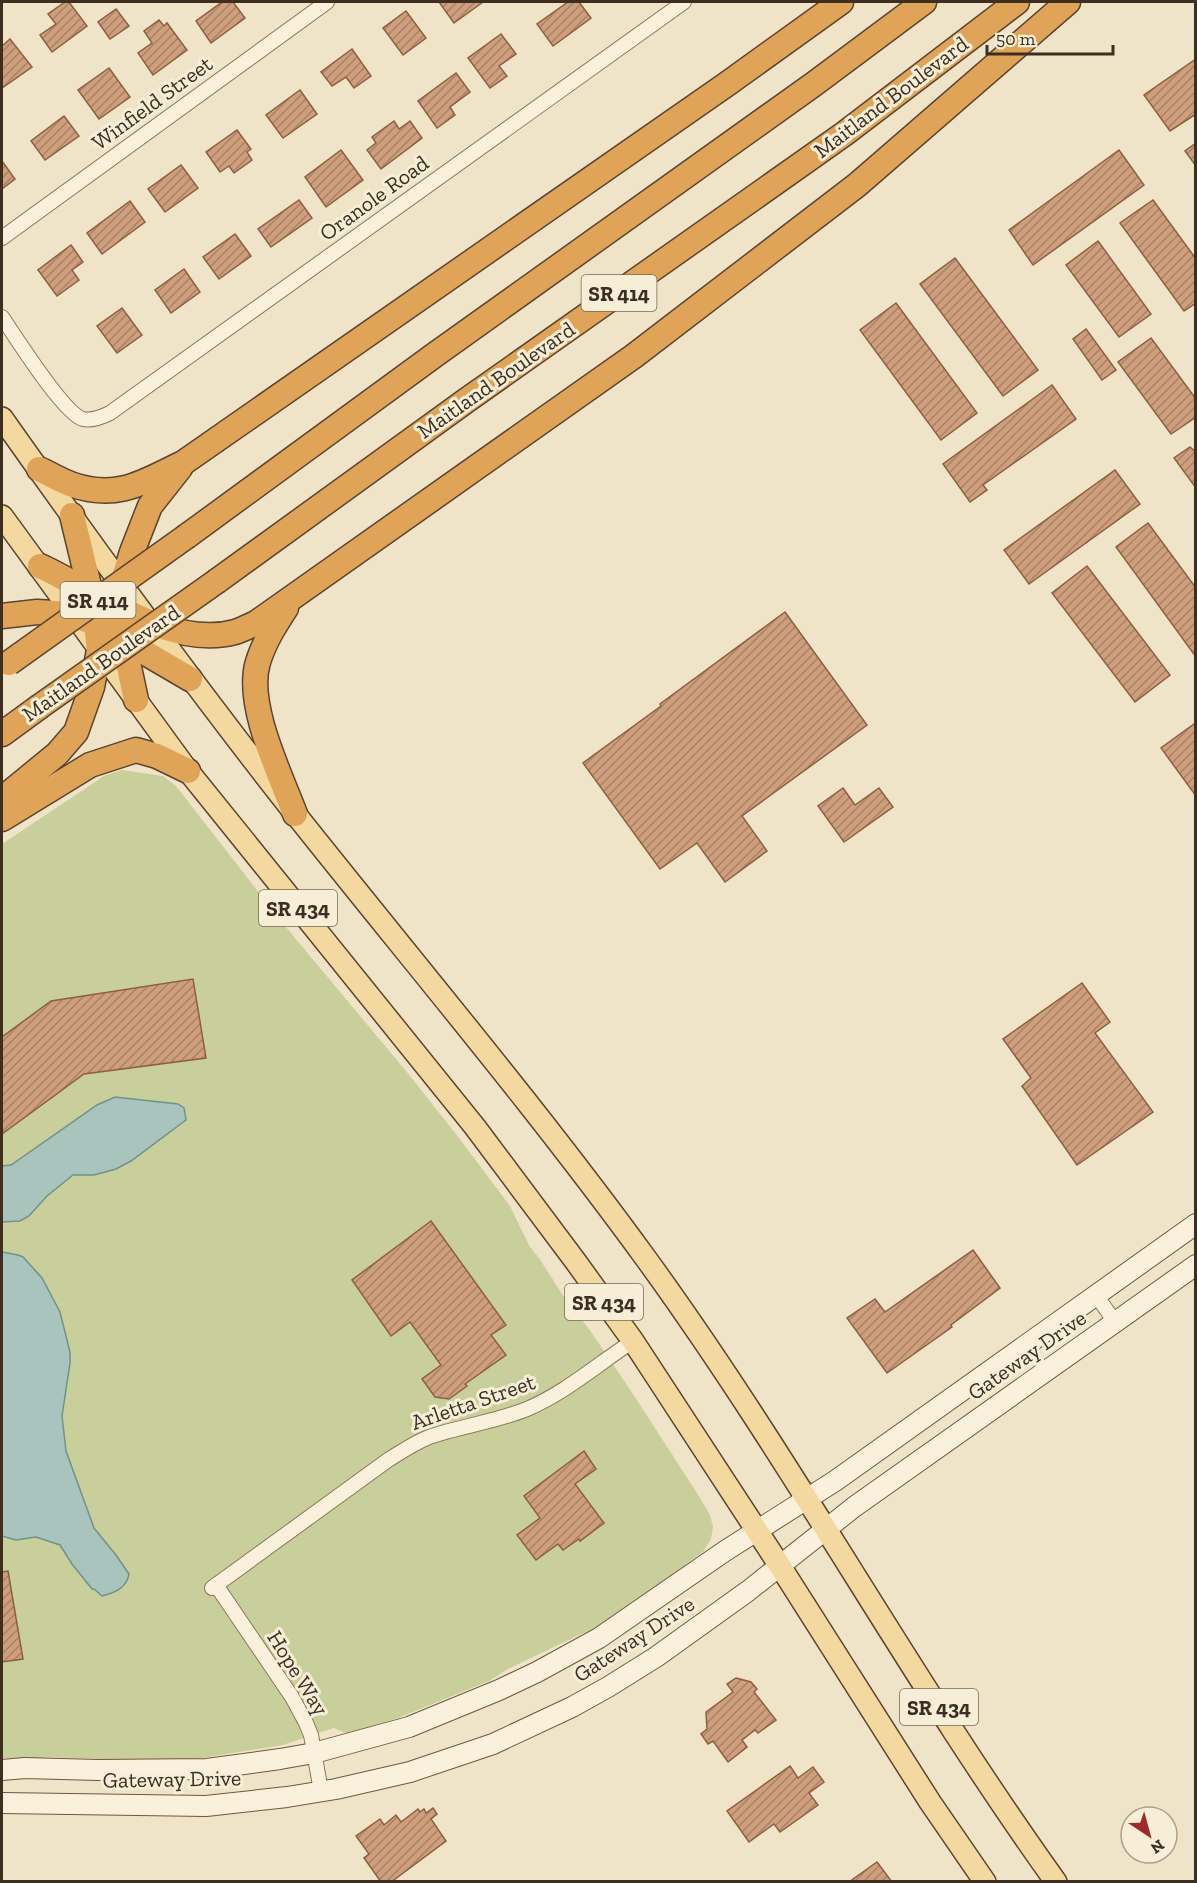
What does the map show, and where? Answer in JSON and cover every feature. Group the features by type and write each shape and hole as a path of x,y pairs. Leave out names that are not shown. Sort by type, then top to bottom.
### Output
{"highway":[{"path":"34,463 70,484 97,491 117,491 135,486 183,463 718,91 841,2"},
{"name":"SR 414","path":"5,666 814,84 924,2"},
{"name":"Maitland Boulevard","path":"2,734 467,400 844,134 1017,2"},
{"path":"40,566 149,622 190,633 234,632 256,623 634,356 848,192 1068,2"},
{"path":"136,700 123,639 120,609 122,584 150,506 183,463"},
{"path":"2,800 57,754 76,732 87,704 99,650 92,594 72,515"},
{"path":"294,596 270,633 258,663 255,681 258,712 295,814"},
{"path":"2,616 37,612 72,614 96,624 190,679"},
{"path":"2,819 90,765 136,750 157,756 188,771"}],"main road":[{"name":"SR 434","path":"2,418 190,679 295,814 526,1099 648,1260 806,1499 977,1768 1056,1881"},
{"name":"SR 434","path":"2,516 188,771 475,1127 529,1197 633,1341 757,1530 930,1802 985,1881"}],"street":[{"name":"Winfield Street","path":"2,238 327,2"},
{"name":"Oranole Road","path":"2,317 61,400 75,415 83,419 101,417 110,413 684,2"},
{"name":"Gateway Drive","path":"2,1770 25,1768 207,1769 315,1753 409,1727 537,1672 599,1638 725,1551 835,1481 1196,1224"},
{"name":"Gateway Drive","path":"2,1803 206,1806 287,1797 410,1772 493,1744 543,1721 608,1687 633,1671 748,1591 854,1508 1196,1265"},
{"path":"1096,1295 1115,1322"},
{"name":"Arletta Street","path":"214,1587 410,1446 428,1438 496,1420 526,1409 556,1394 633,1341"},
{"name":"Hope Way","path":"214,1587 292,1697 311,1735 321,1791"}],"green space":[{"path":"122,770 163,776 176,786 285,926 456,1134 510,1206 530,1247 631,1391 697,1493 710,1515 713,1527 711,1539 704,1551 598,1626 508,1669 489,1681 398,1718 348,1734 334,1728 283,1745 196,1759 153,1761 49,1757 2,1758 2,844 104,776"}],"water":[{"path":"115,1097 178,1104 184,1108 186,1120 131,1161 116,1169 94,1175 73,1175 47,1196 29,1216 20,1221 2,1222 2,1166 11,1165 97,1105"},
{"path":"2,1252 23,1257 42,1278 60,1312 70,1352 62,1416 66,1451 94,1528 129,1574 123,1586 107,1595 102,1596 92,1589 60,1545 36,1537 16,1540 2,1536"}],"building":[{"path":"65,2 69,2 87,26 52,52 40,35 56,24 48,14"},
{"path":"222,2 233,2 245,18 211,43 196,21"},
{"path":"439,2 483,2 454,23"},
{"path":"568,2 579,2 591,18 553,46 537,24"},
{"path":"116,9 129,26 110,39 98,22"},
{"path":"406,11 426,38 403,55 383,28"},
{"path":"159,20 164,26 167,23 187,50 153,75 138,53 152,43 144,31"},
{"path":"501,34 516,54 499,66 507,76 490,88 468,58"},
{"path":"10,39 32,67 2,88 2,46"},
{"path":"352,49 371,76 354,88 346,77 332,86 321,72"},
{"path":"1196,59 1196,114 1170,131 1144,95"},
{"path":"109,68 130,97 99,119 78,90"},
{"path":"456,73 470,92 450,107 455,115 437,128 418,101"},
{"path":"300,90 317,114 283,138 266,115"},
{"path":"64,116 79,136 45,160 31,141"},
{"path":"394,121 399,129 410,121 422,138 381,169 367,150 376,143 372,137"},
{"path":"237,130 251,149 247,152 252,160 234,173 229,166 220,172 206,152"},
{"path":"1196,143 1196,166 1185,151"},
{"path":"341,150 363,180 326,207 305,177"},
{"path":"1119,150 1144,185 1033,265 1009,230"},
{"path":"2,161 15,179 2,189"},
{"path":"181,165 198,188 165,212 148,189"},
{"path":"299,200 312,218 271,247 258,229"},
{"path":"1153,200 1196,259 1196,303 1184,311 1120,223"},
{"path":"130,201 145,222 102,254 87,233"},
{"path":"235,234 251,256 219,279 203,257"},
{"path":"1098,241 1151,314 1119,337 1066,265"},
{"path":"71,245 83,262 72,270 79,280 57,296 38,270"},
{"path":"955,258 1038,370 1003,396 920,284"},
{"path":"184,269 200,292 171,313 155,290"},
{"path":"896,303 977,413 941,440 860,330"},
{"path":"122,308 142,335 117,353 97,326"},
{"path":"1086,329 1116,370 1102,380 1073,339"},
{"path":"1151,338 1196,399 1196,417 1171,434 1118,362"},
{"path":"1052,385 1076,419 983,485 987,490 970,502 943,464"},
{"path":"1190,447 1196,452 1196,488 1174,458"},
{"path":"1115,470 1140,504 1029,584 1004,550"},
{"path":"1148,523 1196,588 1196,657 1116,547"},
{"path":"1087,566 1170,675 1135,702 1052,593"},
{"path":"785,612 867,725 742,816 767,851 725,882 697,843 660,869 583,763"},
{"path":"1194,724 1196,726 1196,796 1161,748"},
{"path":"843,788 855,805 879,788 893,807 844,842 818,806"},
{"path":"193,979 206,1058 84,1074 2,1134 2,1037 51,1001"},
{"path":"1082,983 1110,1022 1095,1033 1153,1112 1077,1165 1022,1086 1031,1078 1003,1039"},
{"path":"431,1221 506,1325 491,1335 506,1355 465,1384 467,1386 449,1399 435,1397 422,1379 441,1365 410,1322 391,1336 352,1280"},
{"path":"973,1250 1000,1288 951,1325 952,1327 887,1373 847,1318 875,1299 885,1312"},
{"path":"584,1451 596,1469 575,1484 604,1523 580,1541 579,1539 563,1550 558,1544 536,1560 517,1535 540,1518 524,1496"},
{"path":"8,1571 23,1659 2,1662 2,1572"},
{"path":"736,1678 751,1682 757,1689 754,1692 776,1720 758,1733 755,1730 742,1740 747,1747 728,1762 713,1741 708,1744 701,1734 707,1729 706,1712 733,1692 727,1684"},
{"path":"790,1766 798,1778 813,1767 824,1782 809,1793 818,1805 780,1832 774,1824 749,1842 727,1811"},
{"path":"433,1808 437,1814 431,1819 446,1841 391,1882 381,1882 364,1858 369,1854 356,1836 380,1819 384,1825 396,1815 401,1822 418,1809 420,1812 424,1809 426,1813"},
{"path":"877,1862 892,1882 849,1882"}]}
